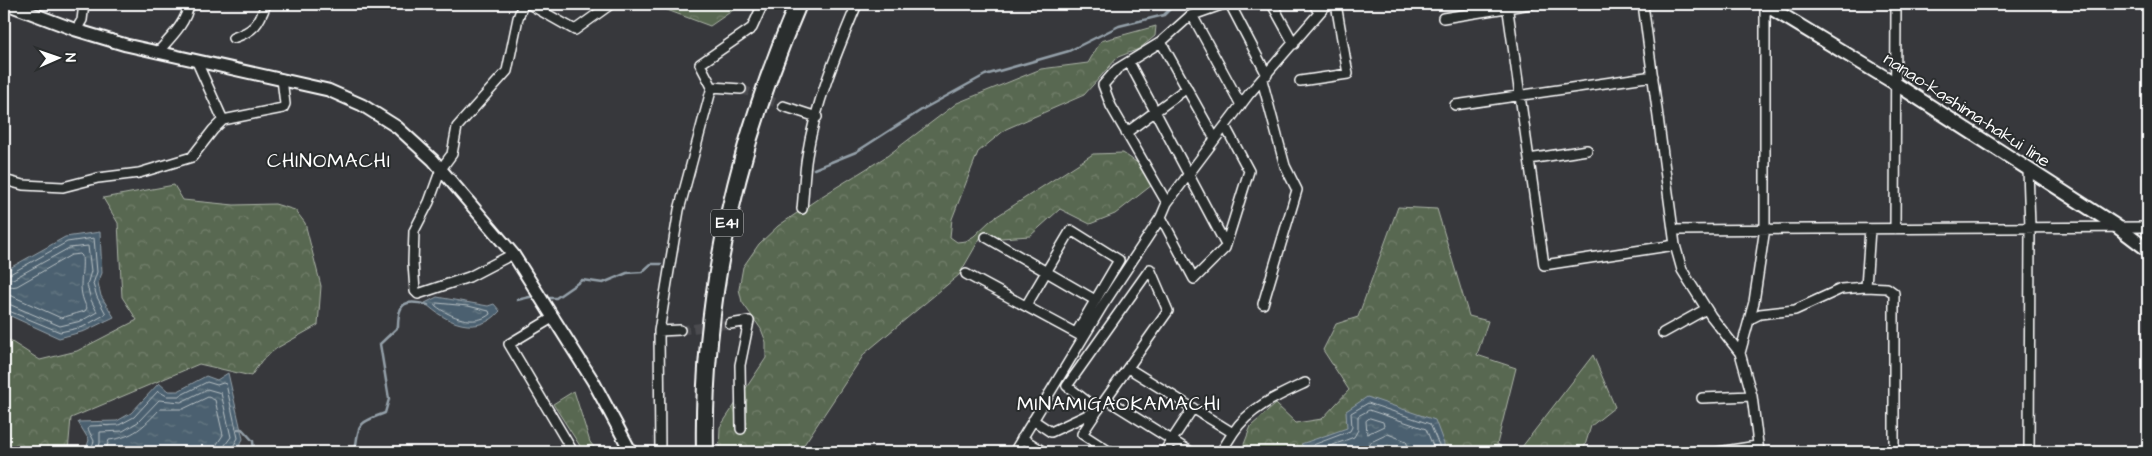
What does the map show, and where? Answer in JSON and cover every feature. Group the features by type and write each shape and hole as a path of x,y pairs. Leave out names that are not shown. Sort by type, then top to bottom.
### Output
{"highway":[{"name":"E41","path":"705,452 710,333 724,235 753,122 767,79 798,4"}],"main road":[{"name":"nanao-kashima-hakui line","path":"1764,4 1896,84 2115,226 2148,250"}],"street":[{"path":"7,4 76,30 157,53 328,90 362,105 397,127 442,170 513,254 554,317 610,410 632,452"},
{"path":"76,30 82,20 84,4"},
{"path":"157,53 176,31 188,12 189,4"},
{"path":"233,38 253,29 261,20 266,4"},
{"path":"513,254 469,277 418,294 415,291 413,263 414,231 429,202 442,170 452,154 458,127 507,71 518,18 523,4"},
{"path":"529,4 575,30 611,4"},
{"path":"660,452 659,331 679,210 712,87 700,64 752,28 763,4"},
{"path":"802,209 807,156 817,117 834,58 857,4"},
{"path":"1167,202 1111,106 1103,85 1117,69 1161,42 1192,15 1230,4 1250,4"},
{"path":"1230,4 1264,77 1285,166 1297,190 1263,304"},
{"path":"1272,4 1294,44"},
{"path":"1314,4 1319,13"},
{"path":"1080,335 1161,218 1167,202 1241,105 1327,4"},
{"path":"1300,81 1348,74 1336,4"},
{"path":"1443,18 1508,6 1531,4"},
{"path":"1643,4 1675,245 1682,270 1706,309 1740,353 1752,396 1758,449 1718,452"},
{"path":"1740,353 1754,302 1765,228 1764,4"},
{"path":"1895,229 1896,4"},
{"path":"1508,6 1544,265 1675,245"},
{"path":"1192,15 1241,105"},
{"path":"1161,42 1215,139"},
{"path":"197,62 224,120"},
{"path":"1128,62 1226,245"},
{"path":"1455,105 1652,76"},
{"path":"4,180 22,185 63,187 98,178 139,173 192,157 213,130 224,120 283,108 285,104 282,79"},
{"path":"712,87 741,89"},
{"path":"1126,133 1187,88"},
{"path":"783,106 817,117"},
{"path":"1161,218 1194,279 1226,245 1249,171 1225,126"},
{"path":"1529,159 1587,150"},
{"path":"2028,169 2030,227 2029,452"},
{"path":"1673,230 2148,226"},
{"path":"1866,287 1870,229"},
{"path":"1014,452 1080,335 1095,300 1120,260 1071,230 1026,306"},
{"path":"986,237 1095,300"},
{"path":"1082,434 1168,311 1150,268 1068,386 1098,410"},
{"path":"966,274 1080,335"},
{"path":"1750,319 1760,314 1795,310 1841,289 1887,288 1894,292 1894,452"},
{"path":"1663,333 1706,309"},
{"path":"554,317 508,344 572,452"},
{"path":"730,324 749,321 740,365 740,429"},
{"path":"659,331 680,330"},
{"path":"1128,368 1233,434"},
{"path":"1221,452 1237,427 1268,401 1305,383"},
{"path":"1702,398 1752,396"},
{"path":"1106,399 1191,452"},
{"path":"1164,452 1193,408"},
{"path":"1033,420 1051,432 1098,410"},
{"path":"1068,424 1110,452"},
{"path":"1022,438 1044,452"}],"green space":[{"path":"651,4 742,4 710,26"},
{"path":"1156,26 1155,36 1139,49 1118,57 1084,95 1006,129 978,152 952,219 950,237 957,242 966,241 991,220 1093,154 1123,153 1148,170 1152,185 1115,214 1090,224 1060,209 1030,236 1001,238 982,235 959,275 865,353 799,452 719,452 720,427 766,358 766,342 761,329 742,302 739,289 743,267 759,244 778,226 887,156 957,103 1041,69 1088,63 1101,41"},
{"path":"174,185 183,200 234,205 275,204 295,210 305,223 321,286 318,325 277,348 262,360 251,376 199,364 71,418 68,452 4,452 4,337 40,360 77,351 137,320 122,297 118,223 103,198"},
{"path":"1398,207 1437,209 1469,316 1488,321 1477,355 1516,368 1497,444 1510,452 1241,452 1251,426 1276,404 1296,423 1322,419 1349,390 1323,350 1336,324 1358,317"},
{"path":"1593,355 1615,407 1591,426 1583,452 1518,452"},
{"path":"574,391 590,442 598,452 584,452 553,404"}],"water":[{"path":"100,232 102,273 98,283 101,296 114,317 85,331 59,338 4,313 4,269 8,269 65,237"},
{"path":"437,297 488,306 494,304 500,311 482,324 462,324 442,316 425,303"},
{"path":"228,373 243,439 238,448 232,452 85,452 89,440 78,422 117,421 131,413 159,383 168,391 178,391 206,376 217,380"},
{"path":"1367,397 1435,420 1444,444 1444,452 1403,452 1388,445 1374,452 1309,452 1301,444 1347,428 1346,411"}],"waterway":[{"path":"814,169 856,152 923,109 985,75 1069,51 1119,26 1164,15 1175,4"},
{"path":"550,298 556,298 582,280 603,283 627,273 642,272 651,264 661,264"},
{"path":"517,300 534,296"},
{"path":"355,452 357,436 361,426 369,419 385,413 389,399 380,344 398,327 399,312 404,304 414,302 428,305"},
{"path":"238,429 242,429 253,441 254,452"}],"tunnel":[{"path":"741,89 783,106"},
{"path":"680,330 730,324"}],"district":[{"name":"CHINOMACHI","path":"329,161"},
{"name":"MINAMIGAOKAMACHI","path":"1119,404"}]}
